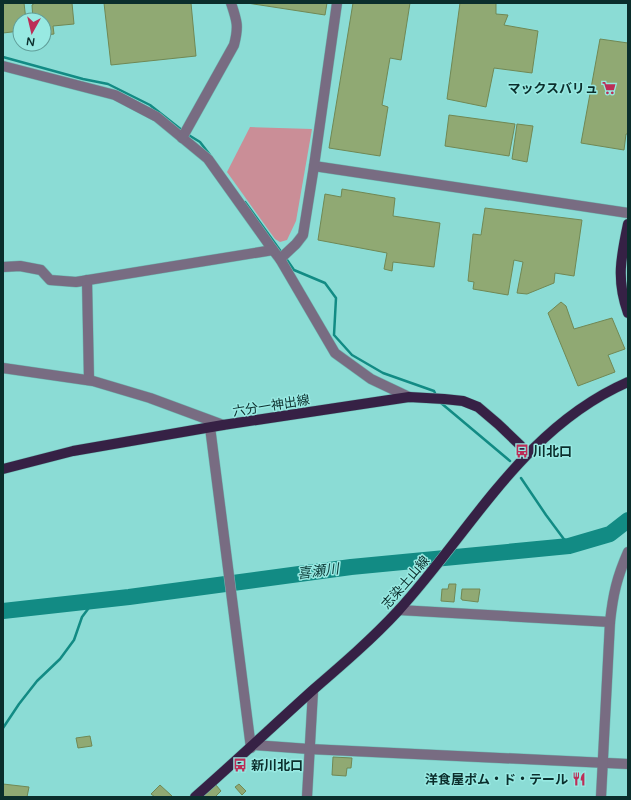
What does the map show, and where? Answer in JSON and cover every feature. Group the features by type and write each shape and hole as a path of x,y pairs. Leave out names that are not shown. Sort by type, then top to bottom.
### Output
{"main road":[{"path":"628,224 622,252 620,274 623,300 628,313"},
{"name":"志染土山線","path":"195,797 313,691 399,610 450,549 500,484 527,454 557,427 591,401 628,382"},
{"name":"六分一神出線","path":"3,469 73,451 210,427 408,397 444,398 463,401 478,408 498,424 520,445 527,454"}],"street":[{"path":"182,138 234,45 238,31 237,20 231,3"},
{"path":"280,259 303,235 337,3"},
{"path":"3,66 116,95 157,117 208,159 272,250 280,259 335,353 371,379 408,397"},
{"path":"314,166 628,213"},
{"path":"3,267 20,266 40,270 50,280 76,282 272,250"},
{"path":"87,280 89,380"},
{"path":"3,368 89,380 150,398 223,425"},
{"path":"210,427 228,573 252,746 628,764"},
{"path":"600,797 610,622 613,596 619,573 628,552"},
{"path":"399,610 610,622"},
{"path":"307,797 313,691"}],"shaded area":[{"path":"250,127 312,129 296,221 287,240 280,242 275,239 227,172"}],"building":[{"path":"3,3 24,3 25,12 12,12 12,32 3,33"},
{"path":"35,3 72,3 74,24 53,26 54,34 52,34 52,12 32,12 32,5"},
{"path":"104,3 191,3 196,56 111,65"},
{"path":"247,3 327,3 325,15"},
{"path":"353,3 410,3 401,60 390,58 382,105 388,107 380,156 329,148"},
{"path":"460,3 496,3 496,14 508,15 504,25 538,31 532,73 494,68 486,107 447,99"},
{"name":"マックスバリュ","path":"600,39 628,43 628,134 626,134 624,150 581,143"},
{"path":"449,115 515,124 509,156 445,146"},
{"path":"517,124 533,126 527,162 512,159"},
{"path":"342,189 395,198 393,216 440,223 434,267 393,262 392,271 384,269 387,253 318,240 325,194 341,197"},
{"path":"485,208 582,220 574,276 555,273 554,283 527,294 517,293 523,262 514,260 508,295 473,289 474,282 468,281 473,234 481,235"},
{"path":"561,302 566,306 574,329 612,318 625,349 608,355 615,372 578,386 548,313"},
{"path":"449,584 456,584 454,602 441,601 442,589 448,589"},
{"path":"462,589 480,589 478,602 462,600"},
{"path":"90,736 92,746 78,748 76,738"},
{"path":"333,757 352,758 351,768 347,768 346,776 332,775"},
{"path":"3,784 29,787 27,797 3,797"},
{"path":"239,784 246,791 242,795 235,787"},
{"path":"160,785 172,797 155,797 151,794"},
{"path":"216,785 221,791 215,797 203,796"}],"waterway":[{"path":"3,57 83,79 108,84 150,105 183,131"},
{"path":"187,134 200,142 210,155"},
{"path":"245,202 282,253"},
{"path":"285,257 294,270 325,283 336,298 334,335 352,355 383,373 434,391 435,393"},
{"path":"441,403 510,461"},
{"path":"521,478 569,546"},
{"name":"喜瀬川","path":"3,611 129,597 351,567 569,546 610,534 628,520"},
{"path":"3,728 37,681 60,659 74,640 82,617 94,601"}],"place":[{"name":"マックスバリュ","path":"609,88"},
{"name":"川北口","path":"522,451"},
{"name":"新川北口","path":"240,765"},
{"name":"洋食屋ポム・ド・テール","path":"579,779"}]}
